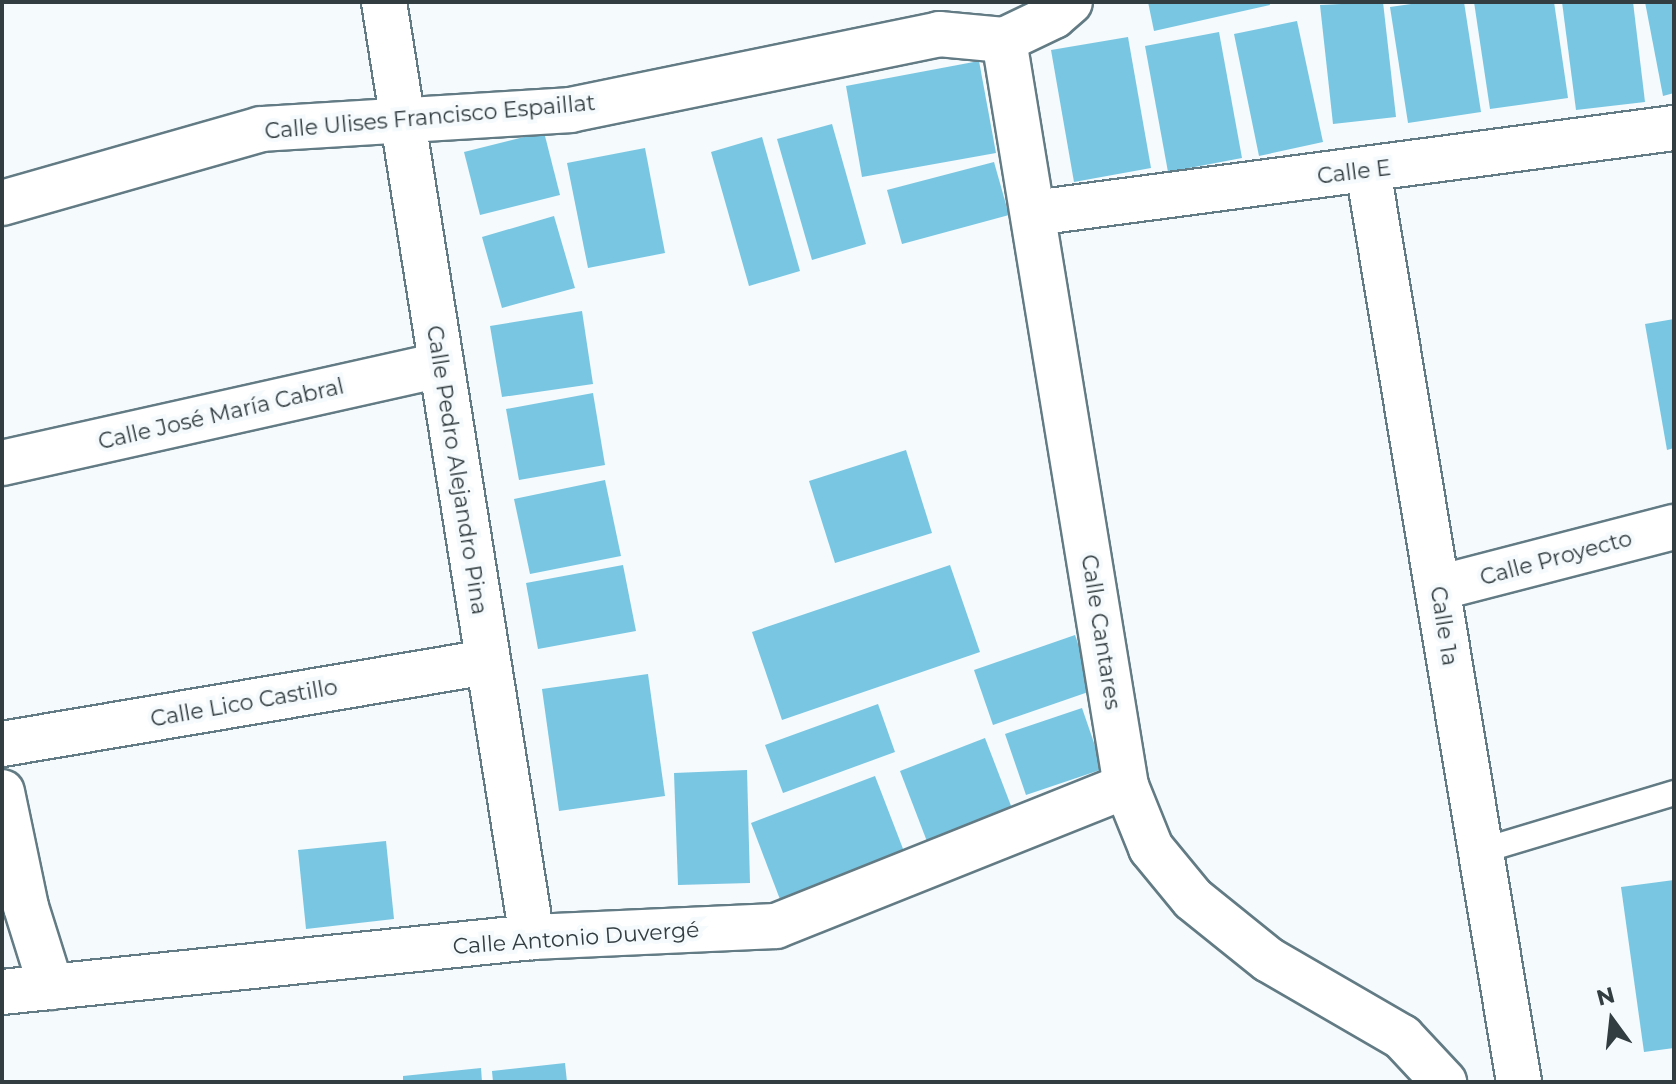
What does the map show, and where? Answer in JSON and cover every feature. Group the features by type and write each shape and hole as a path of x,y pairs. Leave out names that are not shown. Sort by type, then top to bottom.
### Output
{"street":[{"name":"Calle Pedro Alejandro Pina","path":"384,2 406,120 486,662 532,937"},
{"path":"1004,40 1054,16 1070,2"},
{"name":"Calle Ulises Francisco Espaillat","path":"2,203 261,129 570,110 931,18 1004,40"},
{"name":"Calle Cantares","path":"1004,40 1126,786 1151,848 1193,899 1269,960 1402,1037 1444,1082"},
{"name":"Calle E","path":"1034,213 1674,128"},
{"name":"Calle 1a","path":"1368,170 1519,1082"},
{"name":"Calle José María Cabral","path":"2,463 441,365"},
{"name":"Calle Proyecto","path":"1438,588 1674,527"},
{"name":"Calle Lico Castillo","path":"2,744 486,662"},
{"name":"Calle Antonio Duvergé","path":"2,992 532,937 776,926 1126,786"},
{"path":"2,792 26,907 51,987"}],"lane":[{"path":"1481,851 1674,793"}],"building":[{"path":"1148,2 1269,2 1270,5 1154,31"},
{"path":"1383,2 1396,117 1333,124 1320,5"},
{"path":"1425,2 1464,2 1481,112 1408,123 1390,7"},
{"path":"1474,2 1554,2 1568,98 1490,109"},
{"path":"1562,2 1633,2 1645,102 1576,110"},
{"path":"1645,2 1674,2 1674,93 1663,96"},
{"path":"1297,21 1323,142 1259,156 1234,34"},
{"path":"1219,32 1242,158 1168,172 1145,46"},
{"path":"1128,37 1151,168 1074,182 1051,50"},
{"path":"979,61 996,153 862,177 846,86"},
{"path":"832,124 866,244 812,260 777,139"},
{"path":"544,132 560,195 480,215 464,152"},
{"path":"762,137 800,271 749,286 711,152"},
{"path":"645,148 665,253 588,268 567,163"},
{"path":"994,162 1009,215 902,244 887,190"},
{"path":"554,216 575,288 502,308 482,237"},
{"path":"582,311 593,384 502,397 490,326"},
{"path":"1674,319 1674,448 1667,450 1645,324"},
{"path":"593,393 605,465 519,480 506,409"},
{"path":"906,450 932,533 835,563 809,481"},
{"path":"605,480 621,556 530,574 514,499"},
{"path":"623,565 636,631 538,649 526,583"},
{"path":"950,565 980,652 782,720 752,632"},
{"path":"1075,635 1094,690 993,725 974,670"},
{"path":"648,674 665,796 559,811 542,689"},
{"path":"878,704 895,752 783,793 765,745"},
{"path":"1082,708 1103,769 1026,795 1005,734"},
{"path":"985,738 1013,811 928,844 900,771"},
{"path":"747,770 750,883 678,885 674,773"},
{"path":"875,776 905,854 781,902 751,823"},
{"path":"386,841 394,919 306,929 298,850"},
{"path":"1674,880 1674,1048 1644,1052 1621,887"},
{"path":"565,1063 567,1082 493,1082 492,1071"},
{"path":"481,1068 482,1082 403,1082 403,1076"}]}
